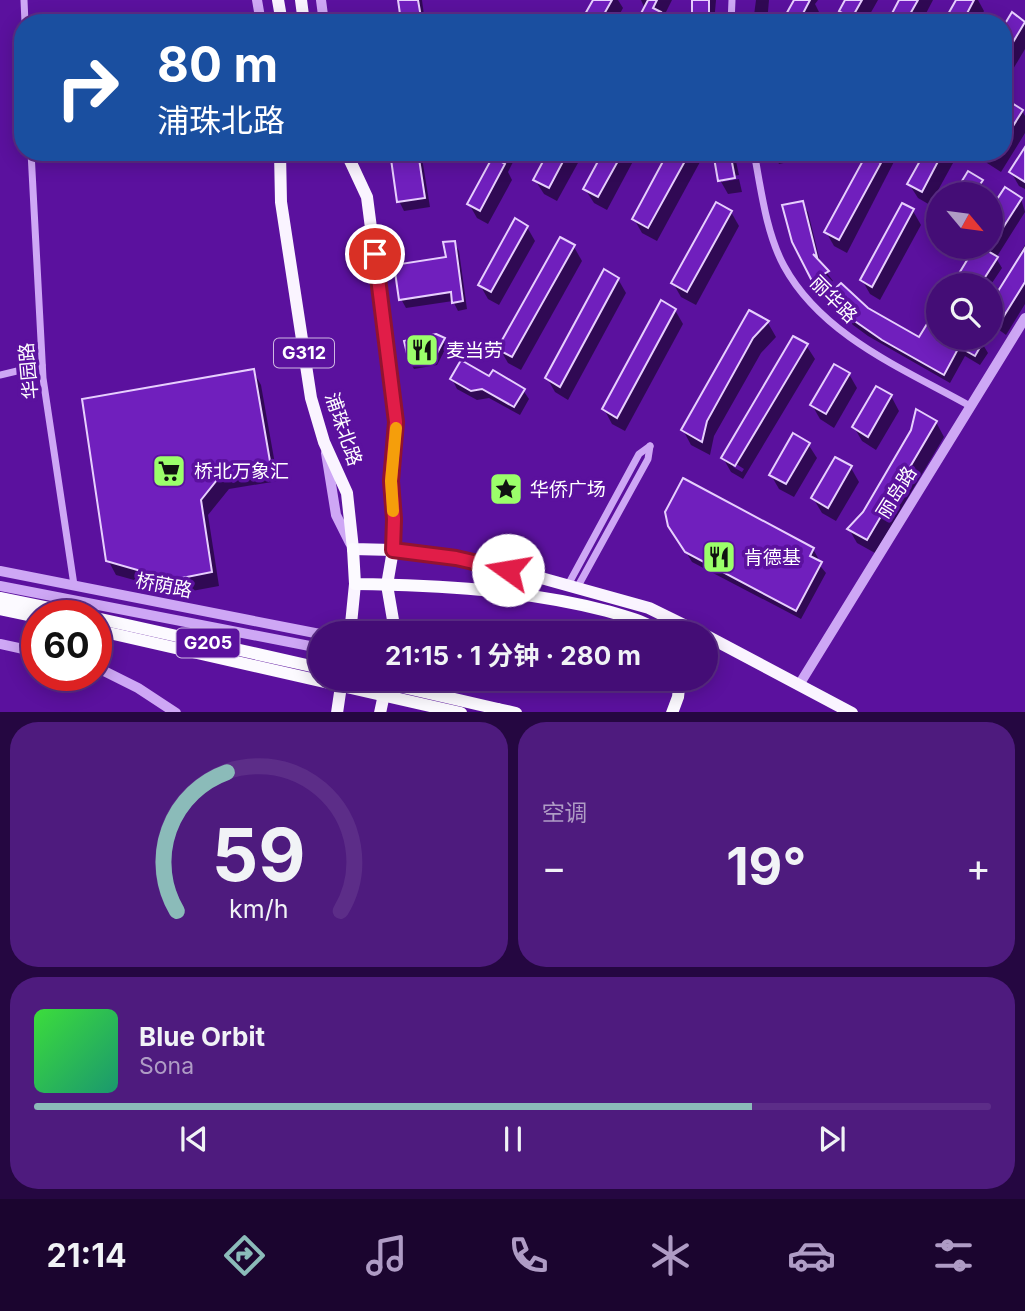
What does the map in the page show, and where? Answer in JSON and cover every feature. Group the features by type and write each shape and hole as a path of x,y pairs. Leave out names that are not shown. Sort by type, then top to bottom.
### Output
{"highway":[{"name":"浦珠北路","path":"353,549 355,584"},
{"path":"355,584 472,589 579,604 638,621"},
{"path":"0,598 21,601"},
{"path":"0,609 21,614"},
{"name":"G205","path":"112,622 308,665"},
{"path":"112,634 461,712"},
{"path":"420,691 516,712"},
{"path":"671,712 679,691"}],"main road":[{"name":"浦珠北路","path":"280,161 281,202 311,398 324,442 346,493 353,549"},
{"name":"浦珠北路","path":"350,161 367,197 392,377 396,422 391,481 394,519 393,550 387,584 391,621"},
{"path":"353,549 393,550 456,558 572,586 649,608 676,621"},
{"name":"浦珠北路","path":"351,621 355,584"},
{"path":"718,642 852,712"},
{"path":"337,712 340,691"},
{"path":"380,712 384,691"}],"street":[{"name":"华园路","path":"31,161 42,365 74,585"},
{"name":"丽华路","path":"756,161 772,233 783,265 818,310 846,334 970,406"},
{"name":"丽岛路","path":"799,685 1025,318"},
{"path":"0,375 42,365"},
{"path":"650,446 648,459 572,586 639,454 650,446"},
{"name":"桥荫路","path":"0,571 308,632"},
{"name":"桥荫路","path":"0,586 48,600"},
{"name":"桥荫路","path":"112,615 308,646"},
{"path":"0,644 21,649"},
{"path":"112,675 176,712"}],"building":[{"path":"398,0 418,0 420,14 400,14"},
{"path":"593,0 612,0 604,14 585,14"},
{"path":"648,0 657,0 653,8 661,12 660,14 641,14"},
{"path":"692,0 709,0 709,14 692,14"},
{"path":"794,0 810,0 803,14 786,14"},
{"path":"845,0 862,0 854,14 839,11"},
{"path":"899,0 918,0 910,14 892,14"},
{"path":"956,0 974,0 967,14 948,14"},
{"path":"1012,12 1025,22 1012,44 1012,14"},
{"path":"1012,103 1023,110 1012,128"},
{"path":"1025,147 1025,182 1009,172"},
{"path":"391,161 419,161 425,198 397,202"},
{"path":"490,161 505,164 480,211 467,204"},
{"path":"543,161 563,161 549,188 533,180"},
{"path":"598,161 618,161 598,197 583,189"},
{"path":"663,161 685,161 648,228 632,219"},
{"path":"715,161 732,161 735,178 718,181"},
{"path":"863,161 881,163 839,240 824,232"},
{"path":"920,161 938,161 926,182 922,192 907,184"},
{"path":"968,171 983,180 982,182 961,182"},
{"path":"1005,187 1022,198 1003,228"},
{"path":"803,201 817,257 813,254 829,271 812,281 792,242 782,205"},
{"path":"716,202 732,211 687,292 671,283"},
{"path":"902,203 914,209 872,287 860,280"},
{"path":"515,218 528,226 491,292 478,285"},
{"path":"560,237 575,245 512,357 497,349"},
{"path":"455,241 463,301 452,303 451,292 399,300 394,265 446,257 443,242"},
{"path":"1025,248 1025,282 1003,318 1003,283"},
{"path":"968,259 997,259 988,273 959,273"},
{"path":"604,269 619,278 560,387 545,378"},
{"path":"841,283 868,308 919,337 926,326 926,350 957,350 944,375 882,340 846,315 827,296"},
{"path":"661,300 676,309 617,418 602,409"},
{"path":"749,310 769,321 753,338 707,421 702,442 681,430"},
{"name":"麦当劳","path":"436,334 445,338 434,359 409,362 404,341"},
{"path":"793,336 808,344 735,466 721,458"},
{"path":"964,350 978,350 975,356"},
{"path":"461,360 489,376 493,370 525,389 514,407 482,389 471,391 450,379"},
{"path":"834,364 850,373 826,414 810,405"},
{"name":"桥北万象汇","path":"254,369 271,467 221,475 201,500 212,572 172,580 106,561 82,399"},
{"path":"876,386 892,395 868,437 852,427"},
{"path":"916,409 937,421 867,540 847,529 863,512 911,430"},
{"path":"793,433 810,443 786,484 769,475"},
{"path":"835,457 852,466 828,508 811,498"},
{"path":"683,478 814,548 810,556 822,562 796,611 685,552 668,526 665,512"}],"slow traffic":[{"path":"393,511 391,481 396,428"}],"place":[{"name":"麦当劳","path":"422,350"},
{"name":"桥北万象汇","path":"169,471"},
{"name":"华侨广场","path":"506,489"},
{"name":"肯德基","path":"719,557"}],"route":[{"path":"375,254 396,422 391,481 393,550 456,558 508,570"}]}
